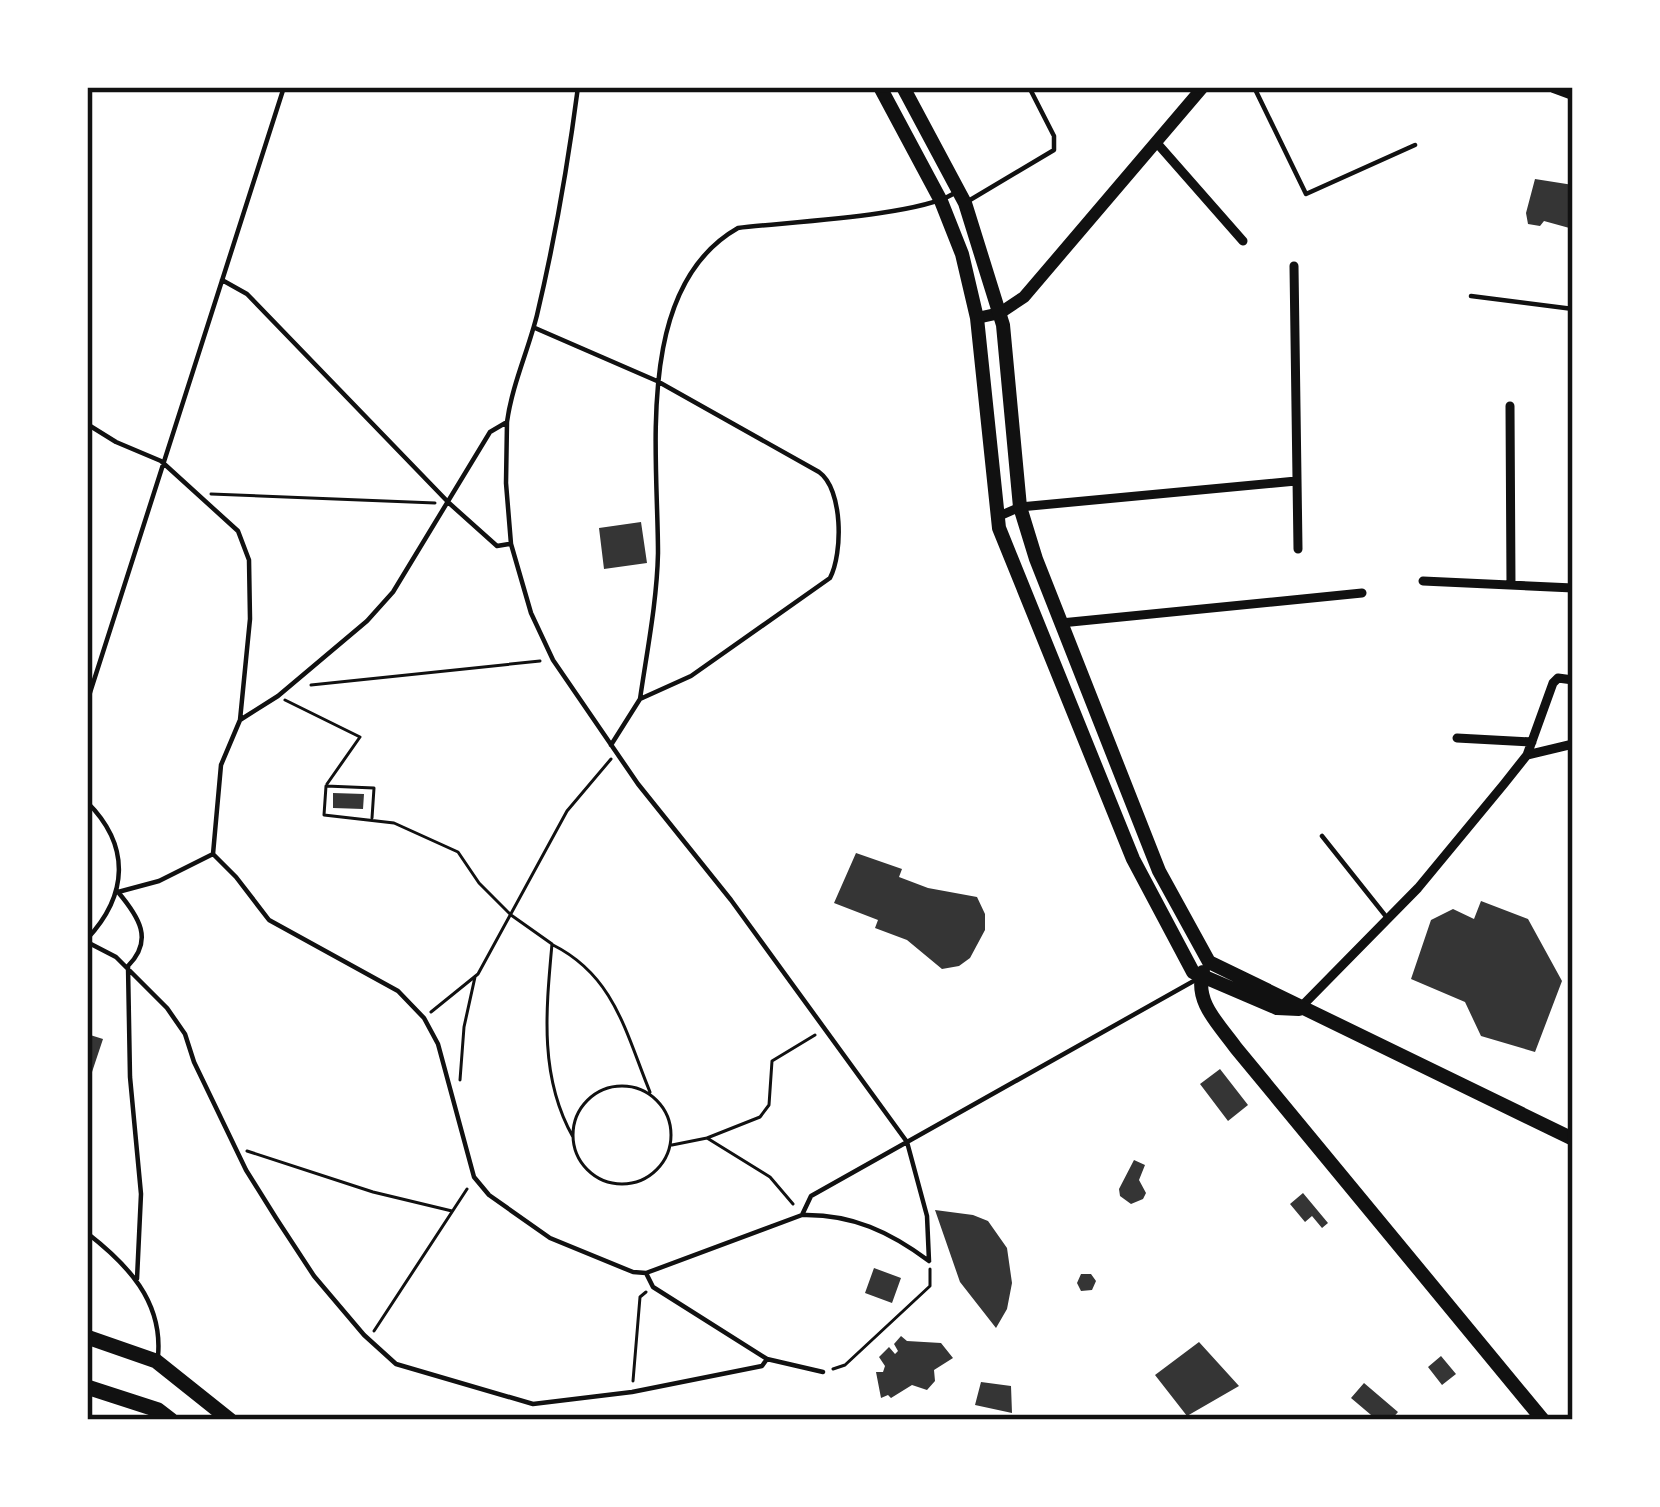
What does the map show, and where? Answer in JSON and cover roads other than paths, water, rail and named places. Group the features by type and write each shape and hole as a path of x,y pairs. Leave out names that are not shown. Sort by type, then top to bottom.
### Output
{"main road":[{"path":"880,87 941,201 962,254 977,318 997,518 1004,544 1133,859 1180,953 1201,978 1276,1008 1299,1009"},
{"path":"903,87 962,197 1000,313 1020,507 1159,871 1209,962 1573,1139"},
{"path":"1209,962 1201,978 1202,1000 1216,1020 1543,1420"},
{"path":"1216,1020 1218,1001 1231,991"},
{"path":"87,1337 157,1361 230,1420"},
{"path":"87,1387 158,1410 171,1420"}],"street":[{"path":"977,318 1000,313 1024,297 1203,87"},
{"path":"1555,87 1573,94"},
{"path":"1155,141 1243,241"},
{"path":"1294,266 1298,549"},
{"path":"1510,406 1511,585"},
{"path":"997,518 1020,507 1296,481"},
{"path":"1424,581 1573,588"},
{"path":"1061,623 1362,593"},
{"path":"1299,1009 1388,919 1527,755 1553,683 1558,678 1573,680"},
{"path":"1457,738 1532,742"},
{"path":"1527,755 1573,744"}],"lane":[{"path":"87,702 284,87"},
{"path":"213,854 268,920 398,991 424,1018 438,1044 474,1177 489,1195 550,1238 646,1273 802,1215 845,1217 902,1240 929,1261 927,1216 907,1142 731,900 610,745 554,660 531,613 511,544 507,422 567,179 578,87"},
{"path":"640,699 658,554 657,382 665,334 696,266 720,238 738,228 962,197 1054,150 1054,136 1028,87"},
{"path":"1254,87 1306,194 1415,145"},
{"path":"222,280 247,294 449,503 497,546 511,544"},
{"path":"1472,296 1573,309"},
{"path":"534,327 657,382 828,478 836,494 836,563 824,584 692,676 640,699 610,745"},
{"path":"240,720 290,686 367,621 393,592 490,432 507,422"},
{"path":"87,424 161,461 200,493 238,532 249,560 250,619 240,720 221,766 213,854"},
{"path":"87,802 110,829 120,860 118,892 106,919 87,940 128,967 167,1008 185,1034 236,1148 314,1276 368,1340 396,1364 533,1404 632,1391 762,1366 767,1359"},
{"path":"1322,836 1388,919"},
{"path":"118,892 159,881 213,854"},
{"path":"118,892 138,916 144,939 128,967 130,1077 141,1194 137,1279"},
{"path":"802,1215 811,1196 1201,978"},
{"path":"87,1233 120,1259 150,1301 160,1351 157,1361"},
{"path":"646,1273 652,1288 767,1359 823,1372"}]}
